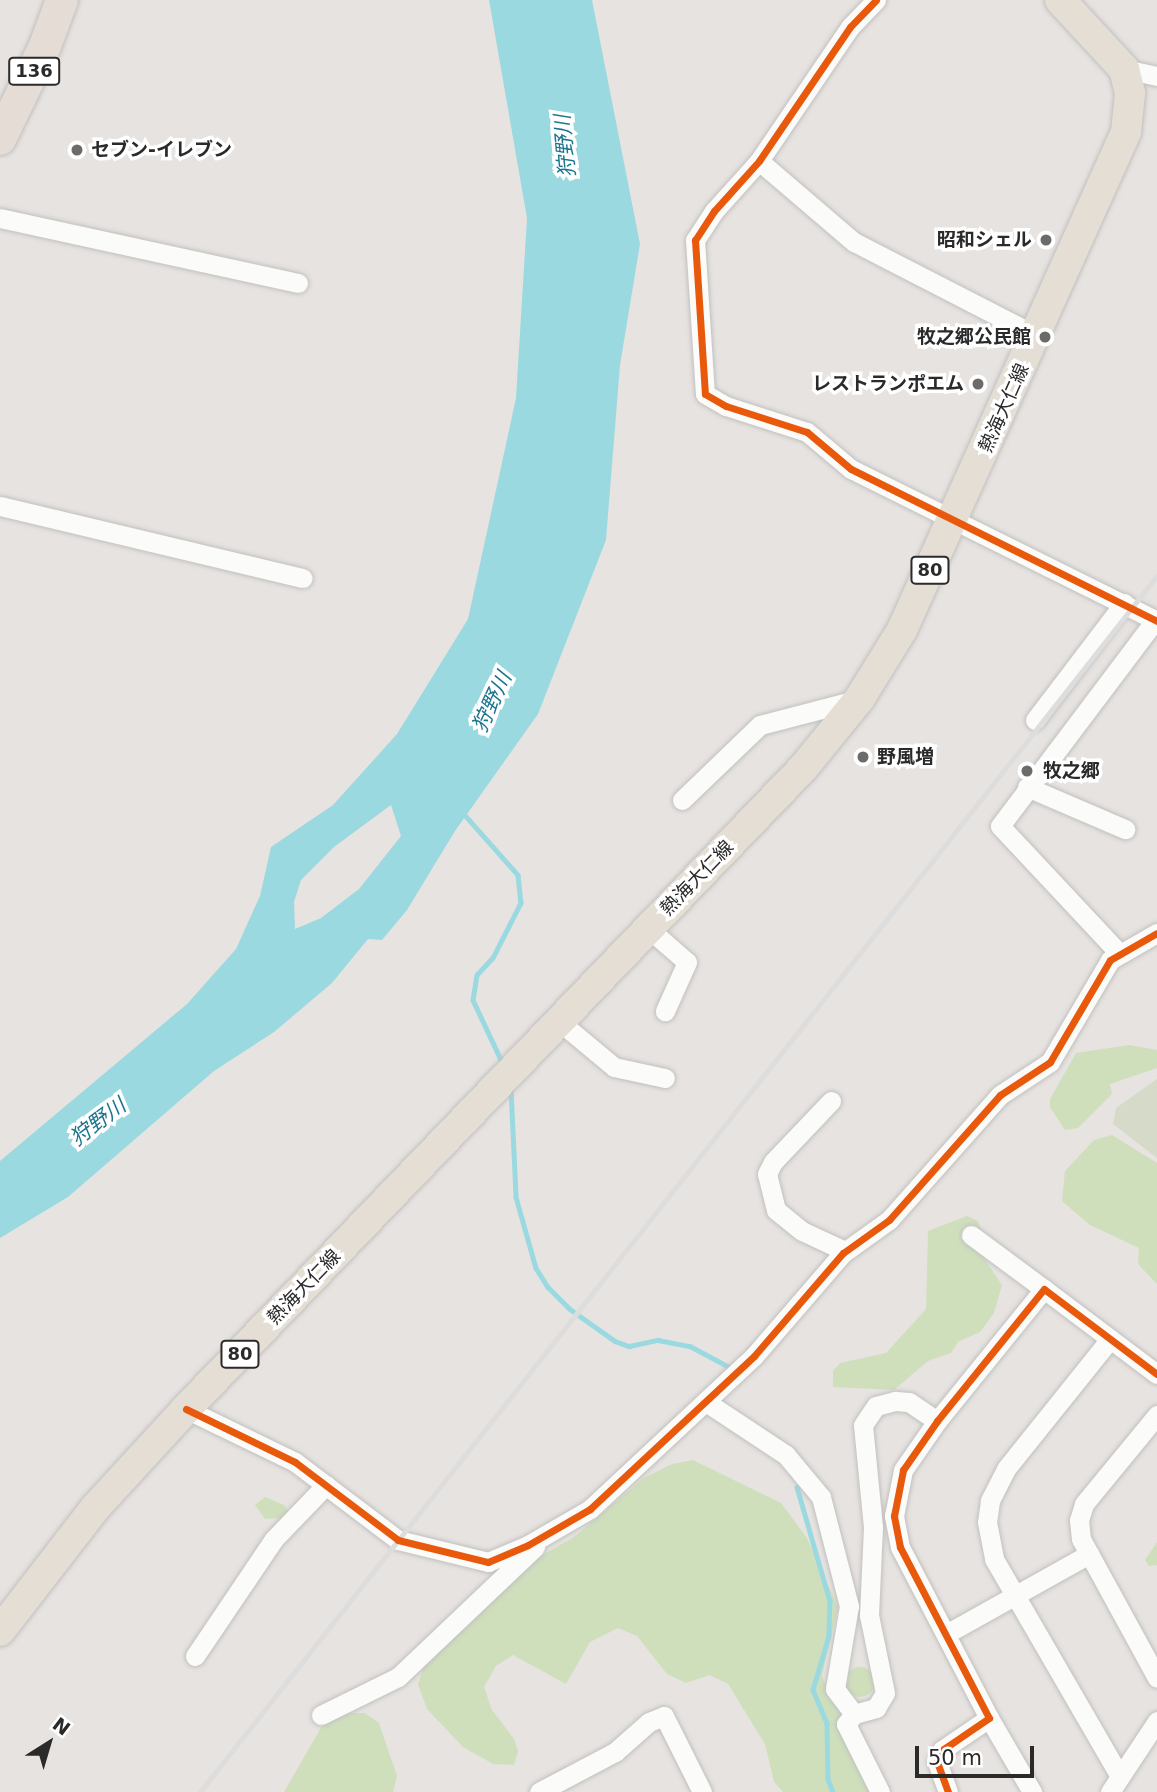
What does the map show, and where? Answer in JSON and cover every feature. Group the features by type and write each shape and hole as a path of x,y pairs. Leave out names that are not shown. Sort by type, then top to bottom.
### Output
{"highway":[{"name":"136","path":"0,139 33,75 62,0"}],"main road":[{"path":"1060,0 1124,69"},
{"name":"熱海大仁線","path":"0,1631 95,1508 186,1409 804,767 860,698 902,630 1037,336 1126,132 1130,93 1124,69"}],"street":[{"path":"876,0 850,27 759,161 714,211 695,240 705,394 726,406 807,432 850,469 1156,620 1002,819 1003,834 1119,953"},
{"path":"1124,69 1157,76"},
{"path":"759,161 854,242 1037,336"},
{"path":"0,218 298,283"},
{"path":"0,506 303,578"},
{"path":"1035,720 1124,603"},
{"path":"682,800 760,725 860,698"},
{"path":"1027,787 1125,829"},
{"path":"649,929 687,962 665,1011"},
{"path":"186,1409 295,1462 398,1540 477,1561 496,1560 542,1538 590,1509 754,1356 845,1251 890,1220 1000,1095 1050,1062 1102,970 1119,953 1157,933"},
{"path":"560,1022 614,1067 665,1079"},
{"path":"831,1101 767,1174 776,1210 802,1231 845,1251"},
{"path":"971,1235 1157,1374"},
{"path":"1032,1792 989,1718 900,1547 894,1516 903,1471 937,1420 1044,1289"},
{"path":"1110,1339 1006,1469 990,1501 989,1541 1115,1784 1157,1721"},
{"path":"880,1792 846,1724 855,1714 876,1708 885,1693 869,1615 873,1527 863,1425 876,1406 895,1401 909,1402 937,1420"},
{"path":"706,1402 786,1455 821,1497 849,1606 835,1689 855,1714"},
{"path":"1157,1415 1084,1504 1079,1520 1089,1554 1157,1678"},
{"path":"195,1656 274,1539 326,1485"},
{"path":"320,1715 398,1677 542,1538"},
{"path":"946,1634 1089,1554"},
{"path":"539,1792 615,1752 664,1716 702,1792"},
{"path":"948,1792 937,1762 942,1750 989,1718"}],"green space":[{"path":"1129,1045 1157,1050 1157,1068 1110,1084 1112,1094 1078,1128 1065,1130 1050,1107 1050,1099 1076,1053"},
{"path":"1157,1079 1157,1158 1113,1124 1116,1108"},
{"path":"1112,1135 1157,1163 1157,1284 1138,1264 1139,1248 1090,1225 1062,1201 1065,1171 1094,1140"},
{"path":"967,1216 978,1221 983,1235 980,1252 1002,1285 994,1313 980,1332 958,1342 951,1353 928,1361 894,1390 833,1387 833,1371 840,1363 886,1353 926,1309 928,1231"},
{"path":"693,1460 781,1503 807,1538 838,1607 822,1676 830,1697 847,1713 871,1792 783,1792 774,1782 765,1744 728,1684 710,1675 686,1683 667,1674 637,1636 618,1628 590,1642 566,1684 513,1655 496,1666 484,1687 492,1710 514,1739 518,1751 514,1765 493,1764 463,1747 427,1709 418,1685 425,1661 520,1568 574,1537 644,1478 672,1464"},
{"path":"265,1497 284,1505 288,1511 281,1518 265,1519 255,1505"},
{"path":"1157,1542 1157,1565 1149,1566 1145,1560"},
{"path":"860,1667 866,1668 874,1676 874,1688 866,1696 860,1697 854,1696 846,1688 845,1682 846,1676 854,1668"},
{"path":"338,1713 365,1713 379,1723 397,1776 393,1792 284,1792 322,1726"}],"water":[{"name":"狩野川","path":"489,0 592,0 640,244 620,365 606,540 538,714 455,831 407,910 382,940 368,939 332,983 274,1032 214,1071 68,1197 0,1238 0,1161 187,1004 236,949 260,896 271,847 333,805 397,734 468,619 516,398 527,218","holes":["391,805 401,836 359,889 321,918 295,929 294,902 301,880 334,847"]}],"waterway":[{"path":"464,814 518,875 521,903 493,958 477,975 473,1000 503,1064"},
{"path":"511,1089 516,1197 536,1268 548,1287 570,1309 615,1341 629,1346 658,1340 690,1346 731,1368"},
{"path":"797,1487 830,1601 829,1636 813,1690 827,1723 828,1779 833,1792"}],"railway":[{"path":"200,1792 1157,576"}],"cycle path":[{"path":"876,0 850,27 759,161 714,211 695,240 705,394 726,406 807,432 851,469 1157,621"},
{"path":"186,1409 295,1462 398,1540 488,1562 528,1545 590,1509 754,1356 843,1253 889,1220 1000,1095 1050,1062 1110,960 1157,933"},
{"path":"948,1792 937,1762 942,1750 989,1718 900,1547 894,1516 903,1470 937,1421 1044,1289 1157,1374"}],"place":[{"name":"セブン-イレブン","path":"77,150"},
{"name":"昭和シェル","path":"1046,240"},
{"name":"牧之郷公民館","path":"1045,337"},
{"name":"レストランポエム","path":"978,384"},
{"name":"野風増","path":"863,757"},
{"name":"牧之郷","path":"1027,771"}]}
